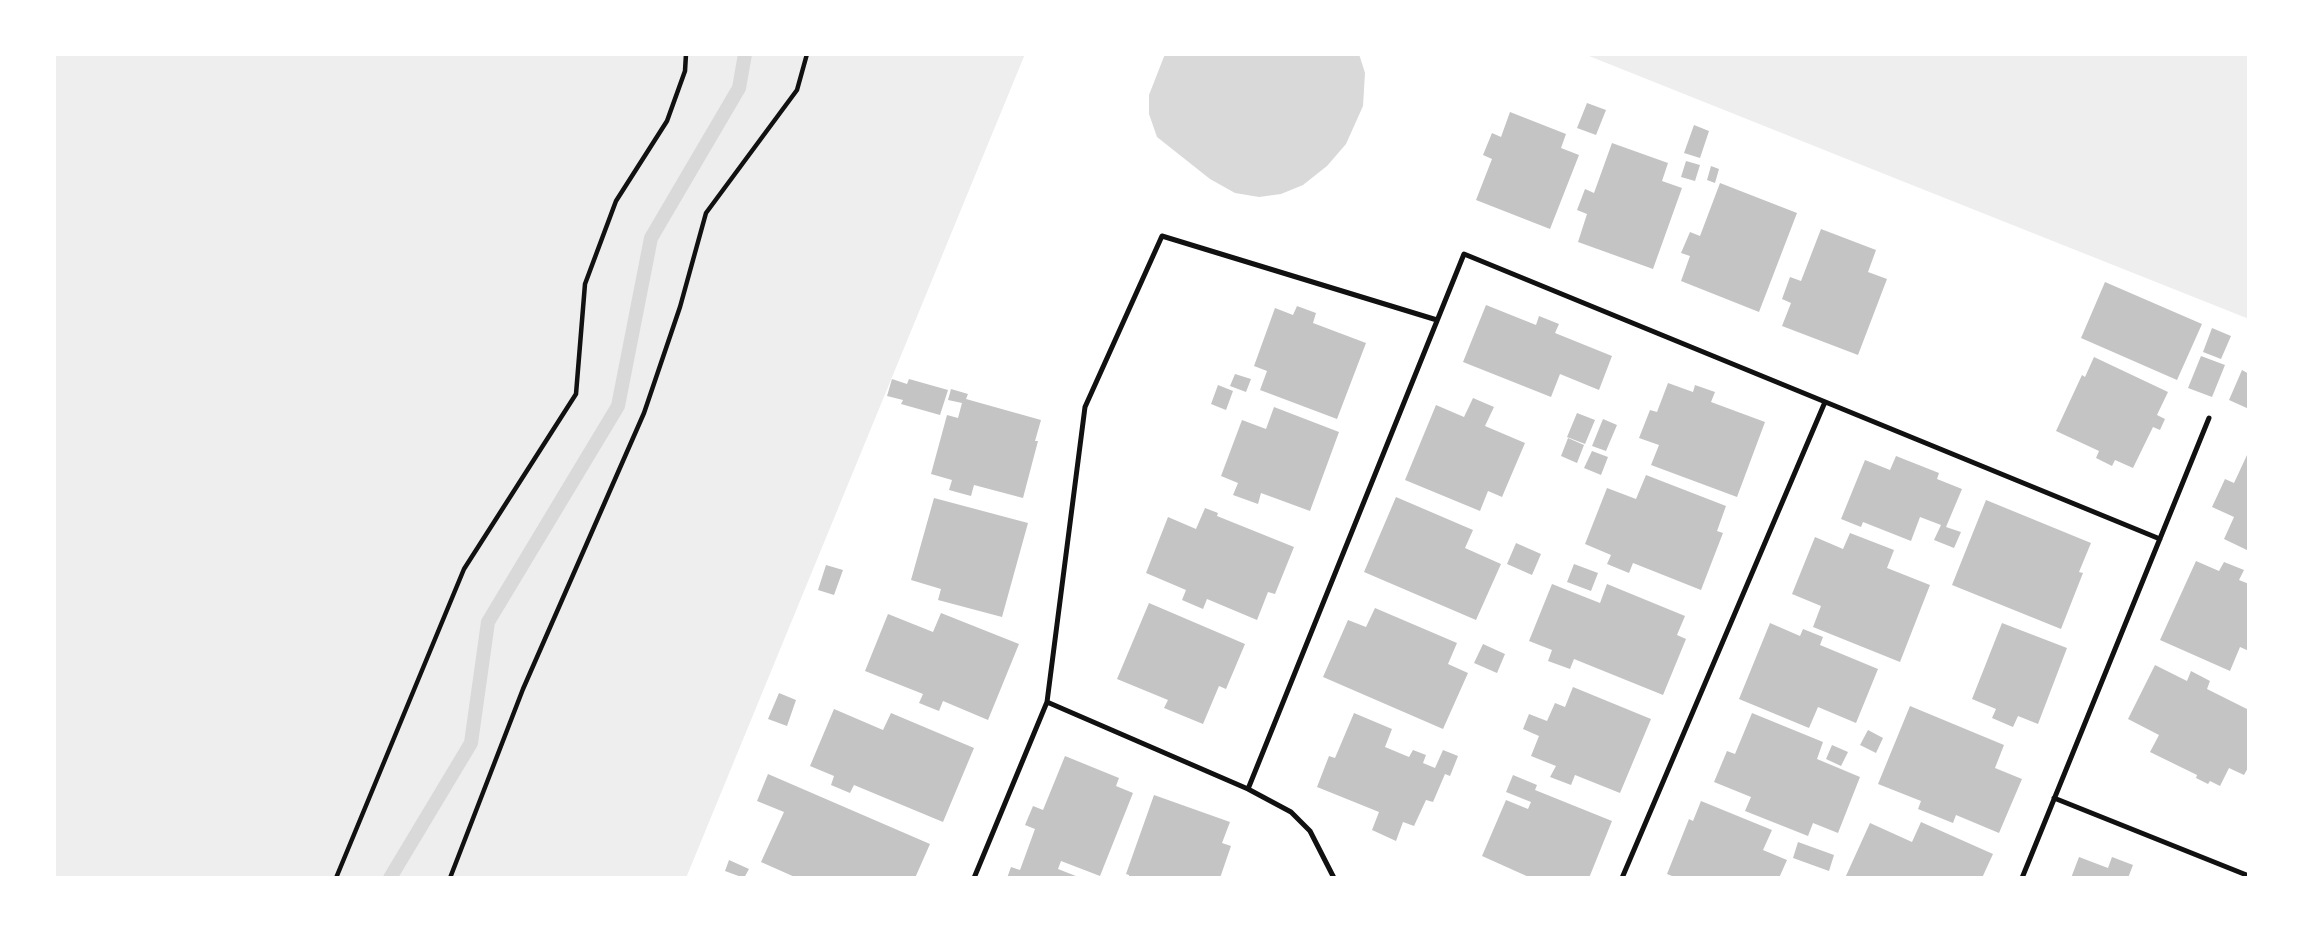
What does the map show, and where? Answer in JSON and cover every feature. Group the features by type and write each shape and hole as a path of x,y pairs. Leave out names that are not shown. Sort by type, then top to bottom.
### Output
{"lane":[{"path":"974,878 1047,702 1085,407 1162,236 1437,320"},
{"path":"1248,789 1464,254 2160,539"},
{"path":"1622,878 1825,402"},
{"path":"2022,878 2209,418"},
{"path":"1047,702 1248,789 1290,812 1310,831 1334,878"},
{"path":"2054,798 2249,877"}],"path":[{"path":"336,878 464,569 576,394 584,284 616,201 667,121 685,71 686,54"},
{"path":"450,878 523,689 644,413 680,307 706,214 797,90 807,54"}],"shaded area":[{"path":"54,54 1025,54 686,878 54,878"},
{"path":"1165,54 1359,54 1365,73 1363,106 1346,144 1327,166 1303,185 1281,194 1259,197 1235,193 1210,179 1157,137 1149,114 1149,95"},
{"path":"1584,54 2249,54 2249,319 1912,185"}],"building":[{"path":"1587,103 1606,110 1596,135 1577,128"},
{"path":"1510,112 1566,134 1561,148 1579,155 1550,229 1476,200 1492,159 1483,155 1492,133 1501,137"},
{"path":"1694,125 1709,131 1700,158 1684,153"},
{"path":"1612,143 1668,163 1662,181 1682,188 1653,269 1578,242 1587,214 1577,210 1585,189 1594,193"},
{"path":"1686,161 1700,165 1695,181 1681,177"},
{"path":"1711,166 1719,169 1715,183 1707,180"},
{"path":"1720,183 1797,213 1759,312 1681,281 1690,256 1681,253 1690,232 1700,236"},
{"path":"1821,229 1876,250 1868,272 1887,279 1858,355 1782,326 1791,303 1782,299 1790,277 1801,281"},
{"path":"2105,282 2202,324 2177,380 2081,338"},
{"path":"1486,305 1536,325 1539,316 1559,324 1555,333 1612,356 1599,390 1560,374 1551,397 1463,362"},
{"path":"1297,306 1316,313 1313,323 1366,343 1337,419 1260,390 1267,371 1254,366 1275,308 1293,315"},
{"path":"2212,328 2231,336 2221,359 2203,352"},
{"path":"2201,356 2225,365 2212,397 2188,388"},
{"path":"2094,357 2168,392 2157,415 2165,419 2160,430 2153,427 2133,468 2115,460 2112,466 2096,458 2099,451 2056,431 2082,375 2085,377"},
{"path":"2242,370 2249,374 2249,409 2229,400"},
{"path":"1235,374 1251,379 1246,392 1230,386"},
{"path":"892,379 907,384 909,379 948,390 940,415 901,404 903,400 887,396"},
{"path":"1668,383 1693,392 1695,385 1715,392 1711,402 1765,422 1737,497 1651,465 1659,445 1639,438 1650,410 1657,412"},
{"path":"1218,385 1233,391 1226,410 1211,404"},
{"path":"951,389 968,394 966,399 1041,420 1023,498 974,485 971,496 949,490 952,480 931,474 947,415 958,418 962,403 948,400"},
{"path":"1473,398 1494,407 1485,426 1525,443 1502,497 1488,491 1480,511 1405,480 1436,405 1464,417"},
{"path":"1274,407 1339,432 1310,511 1261,493 1258,504 1233,495 1238,483 1221,476 1242,420 1266,429"},
{"path":"1577,413 1595,420 1585,444 1567,437"},
{"path":"1603,419 1617,425 1606,451 1592,446"},
{"path":"1568,438 1584,445 1577,463 1561,456"},
{"path":"1592,451 1608,457 1601,475 1584,468"},
{"path":"2247,455 2249,551 2224,539 2234,517 2212,507 2225,479 2234,483"},
{"path":"1896,456 1939,473 1937,479 1962,489 1946,527 1961,532 1954,548 1934,540 1941,525 1920,517 1911,541 1863,522 1861,527 1841,519 1865,460 1890,470"},
{"path":"1646,475 1726,506 1717,531 1723,533 1701,590 1633,563 1629,573 1607,564 1611,555 1585,544 1607,488 1636,499"},
{"path":"1396,497 1473,530 1465,548 1501,564 1476,620 1364,572"},
{"path":"934,498 1028,523 1002,617 938,600 941,589 911,580"},
{"path":"1986,500 2091,543 2079,572 2083,573 2061,629 1952,585"},
{"path":"1205,508 1218,513 1217,516 1294,547 1275,594 1268,592 1257,620 1207,599 1203,609 1182,600 1186,590 1146,573 1168,517 1196,529"},
{"path":"1850,533 1894,550 1887,568 1930,585 1900,662 1813,627 1821,606 1792,594 1815,537 1843,549"},
{"path":"1516,543 1541,554 1532,575 1507,564"},
{"path":"2196,561 2219,571 2224,562 2244,570 2239,580 2249,584 2249,651 2240,647 2230,671 2160,640"},
{"path":"1574,564 1598,573 1591,591 1567,582"},
{"path":"826,565 843,570 834,595 818,590"},
{"path":"1552,584 1600,603 1607,584 1685,616 1677,635 1686,639 1663,695 1574,659 1570,669 1548,661 1552,650 1529,641"},
{"path":"1149,603 1245,644 1226,689 1219,686 1203,724 1164,708 1168,700 1117,679"},
{"path":"1375,608 1457,643 1448,664 1468,673 1443,729 1323,677 1348,620 1366,627"},
{"path":"941,613 1019,644 988,720 943,701 939,711 919,703 923,694 865,671 888,614 933,632"},
{"path":"1770,623 1800,636 1803,629 1823,637 1820,645 1878,669 1856,723 1818,707 1809,728 1739,699"},
{"path":"2002,623 2067,648 2038,724 2018,716 2013,727 1992,718 1996,709 1972,699"},
{"path":"1483,644 1505,654 1497,673 1474,663"},
{"path":"2155,665 2187,681 2191,671 2210,681 2207,689 2249,710 2249,766 2244,775 2229,768 2220,786 2210,781 2208,784 2196,778 2197,775 2150,752 2159,735 2128,719"},
{"path":"1573,687 1651,719 1620,793 1575,775 1571,785 1550,777 1556,766 1531,756 1539,736 1523,729 1529,714 1547,721 1555,703 1565,707"},
{"path":"779,693 796,700 787,726 768,719"},
{"path":"1910,706 2004,745 1995,768 2022,779 1999,833 1956,815 1953,823 1918,809 1921,801 1878,784"},
{"path":"834,709 883,730 891,713 974,748 943,822 854,785 850,793 831,785 834,776 810,766"},
{"path":"1354,713 1392,729 1385,747 1409,757 1413,750 1426,755 1423,763 1435,768 1443,750 1458,756 1450,776 1445,774 1433,802 1426,800 1414,826 1403,822 1396,841 1372,830 1379,812 1317,787 1329,756 1335,758"},
{"path":"1752,713 1823,742 1817,759 1860,777 1838,833 1813,823 1808,836 1745,811 1751,797 1714,782 1727,751 1735,754"},
{"path":"1868,730 1883,738 1876,753 1860,745"},
{"path":"1832,745 1848,752 1841,766 1826,759"},
{"path":"1065,756 1119,778 1116,786 1133,793 1100,876 1061,861 1058,869 1081,878 1007,878 1011,867 1020,870 1035,829 1025,825 1033,806 1043,810"},
{"path":"768,774 930,844 915,878 797,878 761,862 784,812 757,801"},
{"path":"1513,775 1537,785 1535,790 1612,821 1589,878 1531,878 1482,856 1506,800 1528,809 1531,802 1506,792"},
{"path":"1154,795 1230,822 1222,843 1231,846 1220,878 1129,878 1126,874"},
{"path":"1701,801 1772,830 1763,850 1787,860 1779,878 1677,878 1667,874 1689,819 1693,821"},
{"path":"1921,822 1993,854 1982,878 1845,878 1870,823 1912,842"},
{"path":"1798,842 1834,855 1829,871 1793,858"},
{"path":"2079,857 2108,868 2112,857 2133,865 2128,878 2071,878"},
{"path":"729,860 749,869 744,878 725,871"}],"waterway":[{"path":"390,878 471,743 488,622 618,406 651,238 739,88 745,54"}]}
